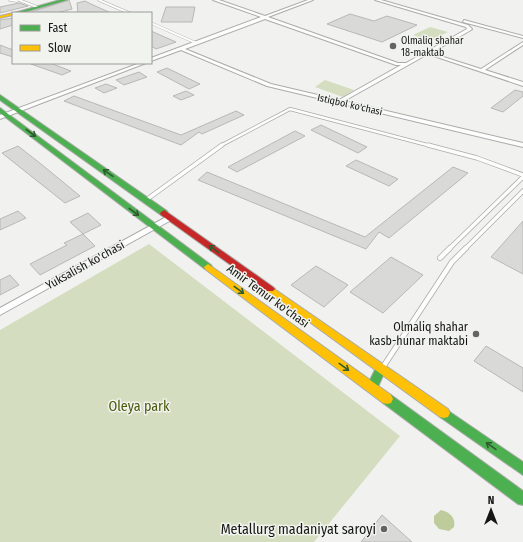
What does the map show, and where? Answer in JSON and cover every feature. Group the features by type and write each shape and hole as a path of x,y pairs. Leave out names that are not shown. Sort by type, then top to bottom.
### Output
{"main road":[{"path":"18,12 64,0"},
{"path":"0,17 12,14"},
{"name":"Amir Temur ko'chasi","path":"0,97 523,469"},
{"name":"Amir Temur ko'chasi","path":"2,114 523,499"},
{"path":"372,388 381,369"}],"street":[{"path":"215,0 398,64 405,64"},
{"path":"152,60 311,0"},
{"path":"339,102 470,29 467,26 377,0"},
{"path":"433,0 438,2"},
{"path":"440,18 457,20 523,37"},
{"path":"482,70 523,43"},
{"name":"Istiqbol ko'chasi","path":"182,49 269,85 523,144"},
{"path":"428,53 523,84"},
{"path":"2,114 19,110 141,64"},
{"name":"Yuksalish ko'chasi","path":"0,312 171,218"}],"lane":[{"path":"10,0 18,0 37,7"},
{"path":"100,0 127,12"},
{"path":"152,23 196,43"},
{"path":"146,200 223,144 290,109 477,158 523,176 440,258"},
{"path":"381,369 452,262 523,192"}],"green space":[{"path":"430,27 448,32 430,41 413,35"},
{"path":"325,80 354,90 343,97 315,87"},
{"name":"Oleya park","path":"149,244 400,436 314,542 0,542 0,330"}],"shaded area":[{"path":"441,510 450,514 453,518 454,527 449,531 439,529 434,523 434,516"}],"building":[{"path":"69,0 72,9 61,12 31,12"},
{"path":"85,1 109,12 78,12 77,3"},
{"path":"19,3 28,6 0,13 0,7"},
{"path":"166,7 195,7 192,22 161,22"},
{"path":"350,14 374,21 387,16 417,25 382,42 327,24"},
{"path":"12,18 12,25 0,29 0,20"},
{"path":"152,31 176,42 156,49 152,47"},
{"path":"0,45 12,50 12,57 0,53"},
{"path":"31,64 53,64 71,71 62,75"},
{"path":"167,68 200,84 189,89 157,72"},
{"path":"139,72 147,77 124,85 116,80"},
{"path":"106,84 117,88 104,93 95,88"},
{"path":"515,90 523,92 523,96 503,112 491,108"},
{"path":"186,91 194,95 181,100 173,96"},
{"path":"74,96 181,135 236,111 244,115 202,134 199,132 181,145 64,101"},
{"path":"321,125 367,147 358,153 311,130"},
{"path":"295,131 305,136 237,172 228,167"},
{"path":"18,146 80,196 65,203 2,153"},
{"path":"356,160 398,179 389,186 346,166"},
{"path":"453,167 468,173 389,238 379,232 366,249 198,180 207,172 365,237"},
{"path":"18,211 26,218 0,230 0,219"},
{"path":"88,213 101,225 83,234 70,222"},
{"path":"523,221 523,274 491,257"},
{"path":"83,234 95,246 40,275 30,264 67,245 64,243"},
{"path":"391,257 423,275 383,313 350,292"},
{"path":"316,266 348,285 324,307 291,285"},
{"path":"10,275 19,285 0,295 0,280"},
{"path":"486,346 523,368 523,392 474,361"},
{"name":"Metallurg madaniyat saroyi","path":"382,515 412,542 361,542"}],"traffic: fast":[{"path":"20,12 65,0"},
{"path":"0,97 164,213"},
{"path":"0,110 208,267"},
{"path":"372,388 381,369"},
{"path":"387,399 523,499"},
{"path":"444,413 523,469"}],"traffic: slow":[{"path":"0,17 12,14"},
{"path":"208,267 387,399"},
{"path":"270,289 444,413"}],"traffic: jam":[{"path":"164,213 270,289"}],"place":[{"name":"Olmaliq shahar 18-maktab","path":"393,46"},
{"name":"Olmaliq shahar kasb-hunar maktabi","path":"476,334"},
{"name":"Metallurg madaniyat saroyi","path":"384,529"}]}
